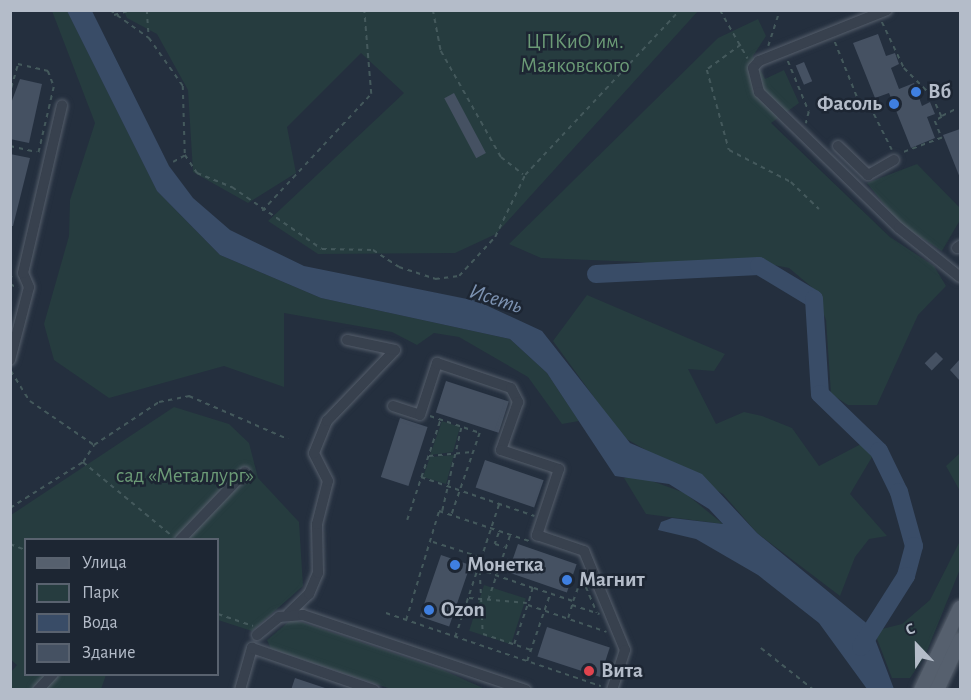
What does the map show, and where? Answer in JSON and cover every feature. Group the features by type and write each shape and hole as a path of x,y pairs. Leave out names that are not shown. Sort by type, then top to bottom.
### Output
{"main road":[{"path":"930,687 960,608"},
{"path":"930,687 960,640"}],"street":[{"path":"887,10 832,36 756,64 759,92 839,170 960,277"},
{"path":"10,360 29,287 23,273 62,105"},
{"path":"838,146 868,175 894,160"},
{"path":"839,170 849,156"},
{"path":"257,635 289,613 309,594 318,573 317,524 328,481 314,453 322,432 395,350 347,340"},
{"path":"393,406 421,412 438,363 511,388 518,402 501,450 559,470 537,535 584,550 625,650 612,690"},
{"path":"180,538 245,472"},
{"path":"289,613 526,690"},
{"path":"240,690 252,648 374,690"},
{"path":"38,690 52,676"}],"path":[{"path":"110,10 113,15 149,38 183,86 185,155 197,173 232,187 261,212 321,249 374,250 417,273 459,276 495,237 525,175 680,10"},
{"path":"113,15 131,10"},
{"path":"147,10 149,38"},
{"path":"261,212 371,94 364,10"},
{"path":"433,10 441,51 501,157 525,175"},
{"path":"720,10 741,45 756,64 780,10"},
{"path":"872,24 881,21 904,68 932,96 942,117"},
{"path":"843,35 832,36 862,109 870,106 895,155 942,138 935,121 956,109"},
{"path":"741,45 707,70 729,150 791,182 819,209"},
{"path":"784,52 809,112 804,137"},
{"path":"11,89 18,64 48,70 54,87 36,152 40,160"},
{"path":"10,146 36,152"},
{"path":"173,162 185,155"},
{"path":"10,280 13,269"},
{"path":"10,369 30,401 94,445"},
{"path":"10,508 83,462 94,445 159,402 189,396 288,439"},
{"path":"421,412 480,433 452,515"},
{"path":"407,519 441,419"},
{"path":"406,620 442,512 461,426"},
{"path":"428,456 474,452"},
{"path":"83,462 176,538"},
{"path":"421,477 542,518"},
{"path":"454,636 500,504"},
{"path":"442,512 537,544"},
{"path":"500,531 495,544 506,548"},
{"path":"488,600 510,535"},
{"path":"433,541 481,558"},
{"path":"486,572 490,560 501,563"},
{"path":"567,618 589,561"},
{"path":"479,569 573,601"},
{"path":"479,569 483,634 531,650"},
{"path":"586,587 597,614"},
{"path":"514,644 533,588"},
{"path":"527,661 550,594"},
{"path":"468,598 528,604 620,636"},
{"path":"572,605 597,614 609,612"},
{"path":"219,614 251,624 257,635"},
{"path":"386,614 612,690"},
{"path":"761,648 814,690"}],"green space":[{"path":"52,11 67,11 157,191 220,255 321,298 510,339 547,373 579,421 562,424 528,377 459,337 434,333 417,345 392,332 284,313 284,387 224,366 109,398 54,360 44,324 69,236 70,200 95,123"},
{"name":"ЦПКиО им. Маяковского","path":"124,11 698,11 496,234 455,253 318,254 268,221 404,93 361,53 287,127 296,173 248,203 193,172 188,90 157,34 127,18"},
{"path":"758,19 766,36 753,56 765,79 784,70 799,103 771,123 890,237 934,266 946,286 918,315 877,405 848,405 831,394 826,320 814,289 789,268 747,260 713,274 640,262 541,258 509,244 718,38"},
{"path":"917,164 960,208 960,220 942,251 899,223 867,183"},
{"path":"587,295 725,354 714,371 688,369 716,424 744,412 762,416 792,428 819,466 863,443 872,457 850,494 887,536 869,539 855,557 840,596 757,533 723,494 623,437 553,341"},
{"name":"сад «Металлург»","path":"174,407 229,424 249,443 258,478 299,522 303,586 252,631 219,620 219,538 24,538 24,676 106,676 101,689 11,690 10,673 17,665 10,659 11,515"},
{"path":"442,421 460,427 453,452 430,455"},
{"path":"960,453 960,491 946,466"},
{"path":"454,455 446,484 423,477 430,457"},
{"path":"638,476 685,493 723,524 646,514 624,478"},
{"path":"960,541 960,569 925,656 910,678 892,678 874,631 902,624 930,600"},
{"path":"484,585 526,599 511,644 469,631"},
{"path":"292,619 443,670 485,689 391,689 271,649 267,640"}],"water":[{"path":"67,11 92,11 169,166 193,198 230,230 304,266 477,301 542,331 630,443 702,474 757,533 870,626 894,689 867,689 819,623 758,575 696,539 658,530 661,522 672,518 723,524 709,509 669,484 615,476 547,373 510,339 321,298 220,255 157,191"}],"building":[{"path":"878,34 886,56 895,53 899,64 891,68 899,89 914,83 922,106 930,102 935,114 927,117 935,138 911,148 889,93 875,98 853,43"},
{"path":"804,62 812,81 804,85 796,66"},
{"path":"20,79 42,84 29,143 10,139 10,106"},
{"path":"454,93 486,153 476,158 444,98"},
{"path":"960,129 960,178 943,135"},
{"path":"10,154 30,158 13,226 10,226"},
{"path":"936,352 943,359 932,370 925,363"},
{"path":"960,359 960,381 950,370"},
{"path":"446,381 509,401 499,433 436,412"},
{"path":"400,418 428,427 408,486 381,477"},
{"path":"485,460 544,480 534,508 476,487"},
{"path":"518,544 577,564 567,593 508,572"},
{"path":"441,555 470,565 449,627 420,616"},
{"path":"547,627 610,647 600,677 537,656"},
{"path":"295,678 325,688 324,690 291,690"}],"waterway":[{"path":"596,274 759,266 814,299 820,394 879,451 899,492 914,546 906,576 861,647"}],"place":[{"name":"Вб","path":"916,92"},
{"name":"Фасоль","path":"894,104"},
{"name":"Монетка","path":"455,565"},
{"name":"Магнит","path":"567,580"},
{"name":"Ozon","path":"429,610"},
{"name":"Вита","path":"589,671"}],"water label":[{"name":"Исеть","path":"496,299"}]}
